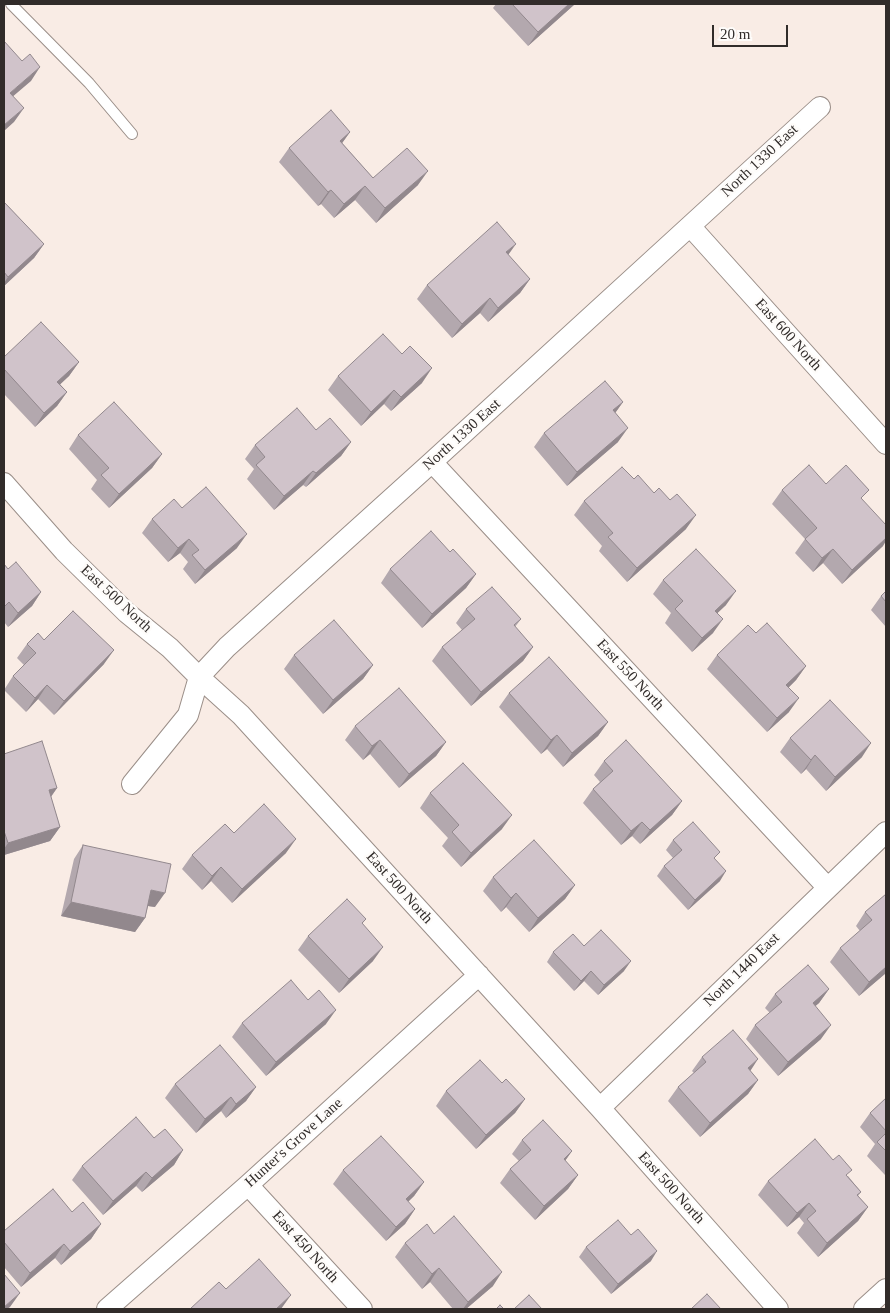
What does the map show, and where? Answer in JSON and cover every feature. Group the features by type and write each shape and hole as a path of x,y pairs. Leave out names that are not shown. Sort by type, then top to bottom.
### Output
{"street":[{"name":"North 1330 East","path":"132,784 188,715 198,678 227,647 820,107"},
{"name":"East 600 North","path":"690,226 886,444"},
{"name":"East 550 North","path":"432,462 827,888"},
{"name":"East 500 North","path":"4,483 64,551 127,613 170,648 198,678 242,714 600,1108 778,1309"},
{"name":"North 1440 East","path":"600,1108 886,832"},
{"name":"Hunter's Grove Lane","path":"107,1309 248,1185 479,976"},
{"name":"East 450 North","path":"248,1185 362,1309"},
{"path":"864,1309 886,1289"}],"lane":[{"path":"11,4 89,83 132,134"}],"building":[{"path":"512,4 569,4 538,32"},
{"path":"4,41 22,61 30,54 40,67 10,93 24,108 4,125"},
{"path":"331,110 350,132 340,141 373,178 407,148 428,171 385,208 365,186 344,204 331,190 328,192 289,148"},
{"path":"4,202 44,244 8,277 4,272"},
{"path":"497,222 516,244 506,252 530,279 498,308 490,298 462,324 427,285"},
{"path":"41,322 79,362 57,382 67,392 44,413 4,369 4,357"},
{"path":"383,334 402,354 410,346 432,368 401,397 394,390 371,412 338,376"},
{"path":"605,381 623,402 613,410 628,428 577,472 544,433"},
{"path":"114,402 162,454 119,494 101,475 109,468 78,435"},
{"path":"297,408 316,430 330,418 351,442 316,473 313,471 284,496 256,465 265,457 255,445"},
{"path":"809,465 826,484 846,465 869,490 861,498 886,525 886,538 852,570 833,549 822,558 805,539 817,528 782,490"},
{"path":"622,467 634,479 638,475 654,493 659,488 670,500 677,494 696,515 637,568 608,537 613,533 584,501"},
{"path":"206,487 247,534 205,570 192,555 199,550 189,539 178,548 152,519 174,499 182,508"},
{"path":"431,531 450,552 453,549 476,574 432,614 390,569"},
{"path":"696,549 736,591 715,611 723,619 702,638 675,609 683,601 663,580"},
{"path":"16,562 41,592 18,613 9,602 4,607 4,564 8,569"},
{"path":"492,587 521,619 514,625 533,647 481,692 442,647 475,619 466,609"},
{"path":"886,591 886,602 881,596"},
{"path":"73,611 114,650 64,701 47,685 35,698 13,676 36,653 27,644 38,633 44,640"},
{"path":"334,620 373,665 333,700 294,655"},
{"path":"767,623 806,666 786,685 799,698 777,718 717,655 748,625 756,633"},
{"path":"549,657 608,722 572,753 557,735 551,740 509,693"},
{"path":"399,688 446,742 409,774 380,740 372,746 355,726"},
{"path":"830,700 871,743 835,777 815,755 811,760 790,738"},
{"path":"626,740 682,801 650,830 642,822 631,831 593,789 613,771 604,761"},
{"path":"42,741 57,788 49,790 60,827 8,843 4,831 4,754"},
{"path":"463,763 512,815 471,853 452,832 459,825 430,793"},
{"path":"264,804 296,839 242,889 221,867 212,876 192,855 225,824 234,833"},
{"path":"693,822 720,852 714,858 726,871 695,900 664,866 682,850 673,840"},
{"path":"534,840 575,885 538,918 516,893 511,898 493,877"},
{"path":"83,845 171,864 165,893 151,890 145,918 71,902"},
{"path":"886,894 886,967 869,982 840,948 872,920 865,912"},
{"path":"347,899 366,919 362,923 383,947 349,979 308,936"},
{"path":"601,930 631,961 604,985 591,971 581,981 553,952 573,934 584,946"},
{"path":"808,965 829,989 813,1003 831,1025 788,1062 755,1025 782,1002 775,994"},
{"path":"291,980 308,1000 319,990 336,1010 276,1062 242,1023"},
{"path":"733,1030 758,1059 748,1068 758,1080 710,1123 678,1087 706,1062 702,1057"},
{"path":"220,1045 256,1087 236,1104 231,1097 205,1119 175,1084"},
{"path":"480,1060 502,1083 506,1079 525,1099 486,1135 446,1091"},
{"path":"886,1098 886,1131 870,1113"},
{"path":"136,1117 154,1138 165,1129 183,1150 152,1178 146,1172 113,1201 82,1166"},
{"path":"543,1120 572,1151 564,1159 578,1175 544,1206 510,1169 531,1150 522,1140"},
{"path":"886,1133 886,1151 877,1142"},
{"path":"381,1136 424,1182 406,1199 415,1209 396,1227 343,1170"},
{"path":"815,1139 833,1160 839,1155 852,1170 846,1175 861,1192 857,1195 868,1207 827,1243 807,1219 816,1211 809,1203 797,1213 768,1181"},
{"path":"53,1189 72,1212 83,1202 101,1224 70,1251 64,1244 30,1273 4,1242 4,1231"},
{"path":"454,1216 502,1272 468,1302 439,1268 432,1274 405,1243 427,1224 434,1234"},
{"path":"618,1220 631,1235 638,1229 657,1251 618,1284 586,1247"},
{"path":"259,1259 291,1295 276,1309 190,1309 219,1282 226,1289"},
{"path":"4,1274 20,1293 4,1307"},
{"path":"707,1294 721,1309 691,1309"},
{"path":"529,1295 542,1309 514,1309"},
{"path":"500,1305 504,1309 496,1309"}]}
